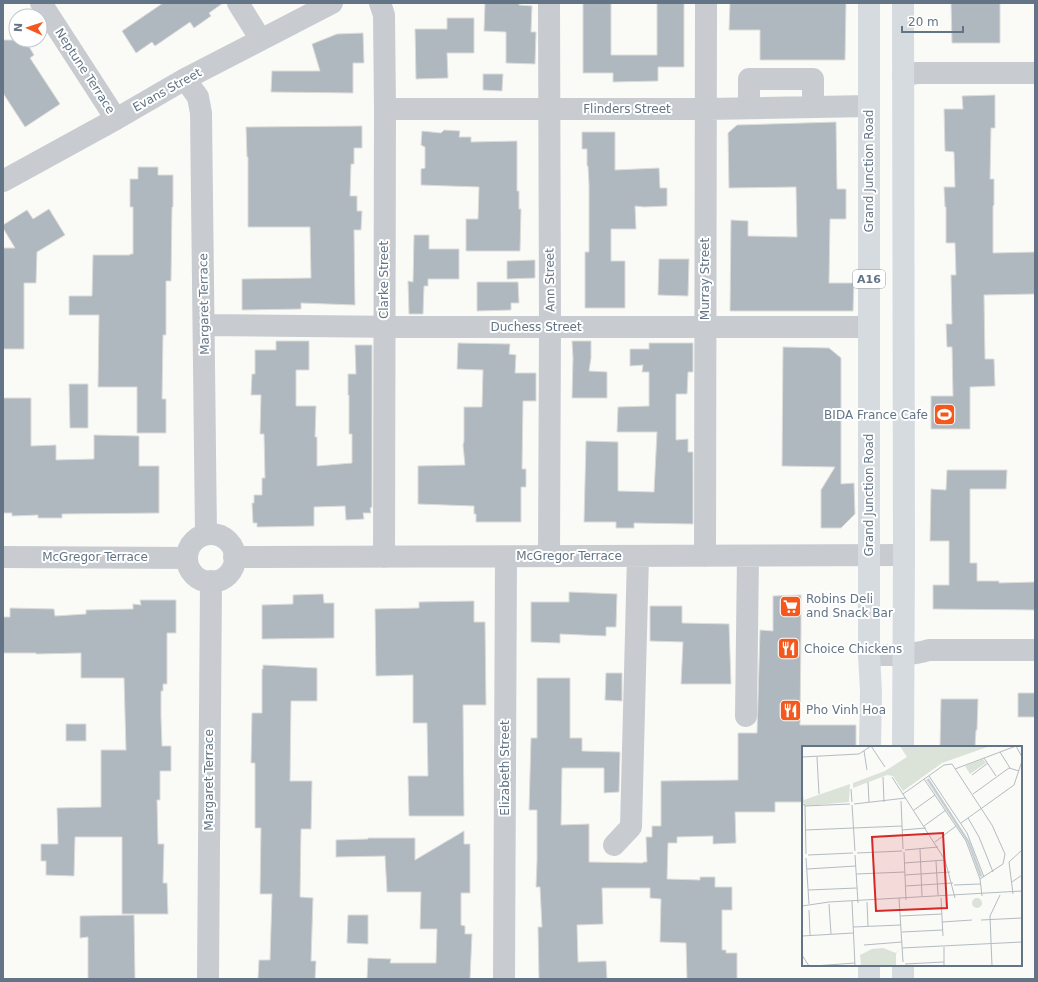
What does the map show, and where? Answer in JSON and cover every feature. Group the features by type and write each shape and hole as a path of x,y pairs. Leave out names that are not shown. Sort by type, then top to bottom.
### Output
{"highway":[{"name":"Grand Junction Road","path":"869,3 870,746"},
{"name":"A16","path":"903,3 903,746"},
{"path":"869,966 869,979"},
{"path":"903,966 903,979"}],"street":[{"name":"Neptune Terrace","path":"42,3 116,119"},
{"path":"238,3 261,40"},
{"name":"Evans Street","path":"3,181 185,79 332,3"},
{"name":"Clarke Street","path":"380,3 384,15 385,109 384,557"},
{"name":"Ann Street","path":"548,3 550,327 549,556"},
{"name":"Murray Street","path":"705,556 706,3"},
{"path":"903,75 932,73 1035,73"},
{"name":"Margaret Terrace","path":"185,79 198,98 202,113 206,534"},
{"path":"749,108 749,79 813,79 813,107"},
{"name":"Flinders Street","path":"385,109 707,109 869,106"},
{"name":"Duchess Street","path":"204,325 384,327 869,327"},
{"path":"206,534 214,534 222,537 229,542 233,549 234,557 230,571 225,577 219,580 211,581 197,577 188,565 188,550 193,542 206,534"},
{"path":"614,845 630,826 638,556"},
{"path":"746,716 748,556"},
{"name":"McGregor Terrace","path":"234,557 904,556"},
{"name":"Elizabeth Street","path":"504,979 506,557"},
{"name":"McGregor Terrace","path":"3,558 187,558"},
{"name":"Margaret Terrace","path":"208,979 211,581"},
{"path":"870,655 903,655 929,650 1035,650"}],"building":[{"path":"163,3 223,3 209,13 211,16 194,28 190,22 155,46 152,42 136,53 122,31"},
{"path":"485,3 519,3 519,5 532,6 531,32 536,32 535,64 506,63 506,32 484,31"},
{"path":"583,3 611,3 611,55 657,55 657,3 684,3 684,67 658,67 658,81 613,82 613,73 583,73"},
{"path":"730,3 846,3 845,60 760,60 760,30 729,30"},
{"path":"951,3 1000,3 1000,43 952,43"},
{"path":"447,18 474,18 474,53 447,53 448,78 416,79 415,29 447,29"},
{"path":"363,33 364,63 353,63 353,93 271,92 272,71 320,71 312,44 337,34"},
{"path":"3,40 8,40 8,48 30,48 34,55 30,58 60,104 25,127 3,93"},
{"path":"483,74 503,74 502,91 483,90"},
{"path":"995,95 995,128 991,128 990,179 994,179 993,253 1035,252 1035,294 984,295 985,359 994,359 995,386 970,387 970,429 931,429 931,396 953,396 952,347 947,347 946,324 952,324 951,275 956,275 955,243 946,243 946,207 944,187 955,187 954,152 945,151 944,109 963,109 962,96"},
{"path":"836,122 837,189 846,189 846,219 830,219 829,283 854,283 853,311 730,311 731,220 748,221 748,236 797,237 796,187 729,188 728,133 737,125"},
{"path":"362,126 362,148 354,148 354,164 351,164 350,196 357,196 357,211 362,211 361,230 354,230 355,305 301,303 301,309 242,310 242,279 311,278 310,227 248,227 248,157 246,127"},
{"path":"444,130 460,131 459,137 471,137 471,142 517,141 517,191 519,191 519,209 521,209 520,251 466,251 466,219 478,219 479,187 421,185 421,169 425,168 425,147 421,145 422,131 441,133"},
{"path":"582,132 615,132 615,170 659,168 660,188 667,188 667,206 635,206 636,229 611,229 611,261 625,261 625,308 585,308 585,252 589,252 589,185 587,149 582,149"},
{"path":"138,167 158,167 158,175 173,175 171,281 166,281 166,335 163,335 162,399 166,399 166,433 137,433 137,387 98,387 99,315 69,315 69,296 92,296 93,255 133,254 133,207 130,207 130,179 138,179"},
{"path":"49,209 65,235 37,252 36,283 24,283 24,349 3,349 3,248 15,248 3,228 3,225 27,210 33,219"},
{"path":"414,235 429,235 429,249 459,249 459,279 428,279 428,286 424,286 423,314 409,314 408,281 413,282"},
{"path":"659,259 689,259 688,296 658,295"},
{"path":"535,260 535,278 507,279 507,261"},
{"path":"477,282 518,282 519,303 511,303 511,310 477,311"},
{"path":"276,341 309,341 309,370 296,370 296,406 316,406 315,437 317,437 317,466 352,463 352,434 349,434 348,374 356,374 355,345 372,345 372,507 370,508 371,513 363,513 364,519 346,520 345,506 314,507 314,526 257,527 257,523 253,523 252,503 254,503 254,495 262,495 262,478 265,478 264,434 260,434 261,395 251,395 252,374 255,374 255,350 276,350"},
{"path":"572,341 591,341 589,371 607,372 607,398 572,398"},
{"path":"458,343 510,344 509,354 516,355 515,373 536,373 536,401 523,401 522,469 526,469 526,487 521,487 521,522 476,522 474,506 418,504 418,466 465,465 463,445 464,407 482,407 483,370 457,369"},
{"path":"649,343 693,343 693,372 688,372 687,394 676,394 676,440 688,439 688,452 693,452 693,524 634,523 634,528 616,528 616,522 584,522 586,441 618,442 618,491 654,492 657,432 617,432 618,407 649,406 649,372 642,372 643,365 630,366 630,349 649,349"},
{"path":"783,347 829,348 841,358 841,484 854,483 855,514 841,528 821,528 821,490 835,467 782,466"},
{"path":"69,384 88,384 88,428 70,428"},
{"path":"3,398 31,398 31,446 56,445 56,460 94,459 94,435 139,436 139,466 159,466 159,513 62,514 62,518 38,518 38,515 12,516 12,513 3,513"},
{"path":"947,470 1007,470 1006,489 970,489 970,563 977,563 977,581 999,581 999,583 1035,582 1035,610 933,609 933,585 949,585 949,541 930,541 931,489 946,490"},
{"path":"569,592 617,594 616,627 606,627 606,636 560,634 560,643 531,642 531,602 569,602"},
{"path":"323,594 324,603 334,603 334,638 262,639 262,605 293,604 293,595"},
{"path":"801,595 800,725 856,725 856,746 802,746 802,802 775,802 775,812 735,812 736,843 713,844 713,836 677,837 677,843 668,843 667,879 700,880 700,877 715,877 715,887 732,887 732,910 722,910 722,950 726,950 726,953 737,953 737,979 687,979 686,943 660,942 661,899 650,898 650,888 602,888 603,924 577,925 578,962 606,961 607,979 539,979 538,927 542,927 540,887 536,887 537,810 529,810 531,738 537,738 537,678 570,678 570,738 582,738 582,751 620,752 619,792 604,793 604,768 562,768 561,825 589,824 589,862 647,862 646,837 652,837 652,826 661,826 661,781 738,780 738,733 757,733 760,630 773,631 773,596"},
{"path":"140,600 176,600 176,633 167,633 167,684 163,684 163,691 161,691 162,746 171,746 171,771 160,771 160,800 157,800 158,844 164,844 163,883 167,883 168,914 122,914 122,837 75,837 74,876 46,875 46,861 41,861 41,844 58,844 57,808 101,807 101,750 126,750 124,678 81,678 81,653 3,653 3,617 10,617 10,608 54,609 55,616 86,614 86,610 133,609 133,604 141,605"},
{"path":"474,601 474,622 485,622 486,705 463,705 464,816 409,816 408,776 428,776 427,723 413,723 413,675 376,676 375,609 419,608 419,602"},
{"path":"650,606 682,606 682,623 729,624 731,684 681,684 683,642 650,641"},
{"path":"263,665 317,668 317,701 291,701 290,781 312,781 311,829 301,829 300,897 313,898 311,961 316,961 315,979 258,979 259,960 270,960 272,894 260,894 261,828 255,828 255,763 251,763 252,713 262,713"},
{"path":"606,673 622,673 622,701 605,700"},
{"path":"1018,693 1035,693 1035,717 1018,717"},
{"path":"941,699 978,699 975,746 940,746"},
{"path":"66,724 86,724 86,741 66,741"},
{"path":"464,831 464,844 470,844 470,893 461,893 461,925 465,926 465,934 472,934 470,979 367,979 368,958 391,959 390,963 436,963 437,929 420,929 421,892 387,892 385,856 336,857 336,840 415,838 415,860"},
{"path":"134,915 135,979 88,979 88,937 80,938 80,916"},
{"path":"348,915 368,915 368,944 347,943"}],"place":[{"name":"BIDA France Cafe","path":"944,415"},
{"name":"Robins Deli and Snack Bar","path":"790,606"},
{"name":"Choice Chickens","path":"789,649"},
{"name":"Pho Vinh Hoa","path":"791,710"}]}
